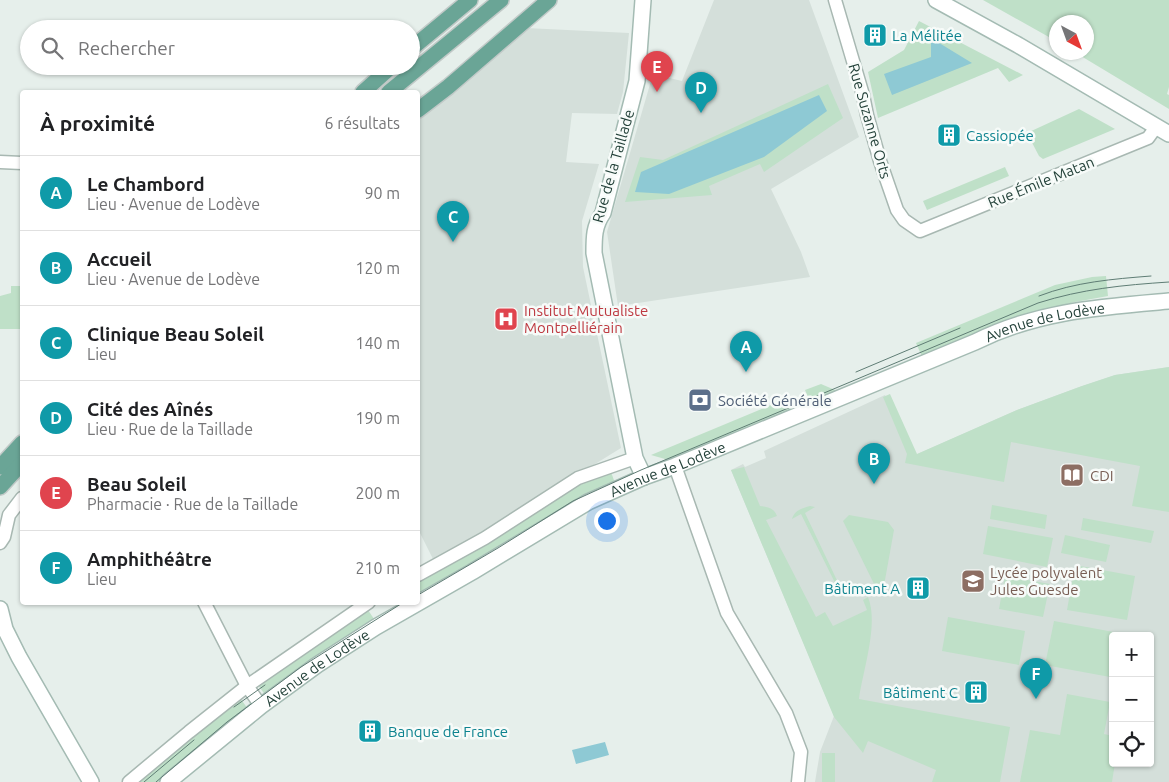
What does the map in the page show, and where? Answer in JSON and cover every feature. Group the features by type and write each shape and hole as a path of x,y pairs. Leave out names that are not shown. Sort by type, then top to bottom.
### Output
{"main road":[{"path":"420,42 470,0"},
{"path":"420,66 500,0"},
{"path":"420,108 448,87 549,0"},
{"path":"364,90 382,75"},
{"path":"391,90 410,75"},
{"path":"0,467 20,446"},
{"path":"0,487 20,465"}],"street":[{"name":"Rue de la Taillade","path":"643,0 637,81 603,213 594,231 596,264 635,458 644,477"},
{"name":"Rue Suzanne Orts","path":"835,0 863,95 866,115 897,210 904,220 920,231"},
{"path":"936,0 1018,45 1169,134"},
{"name":"Rue Émile Matan","path":"920,231 1148,138 1156,127"},
{"path":"0,162 20,163"},
{"name":"Avenue de Lodève","path":"420,602 588,502 1000,330 1030,320 1075,311 1169,301"},
{"name":"Avenue de Lodève","path":"420,574 485,538 578,478 635,458"},
{"path":"675,466 727,613 786,713 801,752 798,782"},
{"path":"0,544 4,537 9,515 20,501"},
{"path":"206,605 247,686 261,706"},
{"name":"Avenue de Lodève","path":"129,782 247,686 366,605"},
{"name":"Avenue de Lodève","path":"168,782 261,706 317,665 414,605"},
{"path":"0,609 5,629 19,657 91,782"}],"shaded area":[{"name":"Institut Mutualiste Montpelliérain","path":"714,0 809,0 859,137 771,189 801,252 810,277 618,306 607,232 653,74 682,81"},
{"name":"Institut Mutualiste Montpelliérain","path":"526,28 629,33 623,92 617,114 572,113 566,162 599,164 582,221 583,267 621,448 435,563 420,533 420,119"},
{"name":"Lycée polyvalent Jules Guesde","path":"1169,367 1169,782 815,782 820,752 834,716 731,470 743,464 745,467 766,458 764,451 885,395 913,456 1017,410 1115,375"}],"green space":[{"path":"983,0 1169,0 1169,87 1167,94 1169,95 1169,109 1088,60 1094,60 1094,15 1049,15 1049,37"},
{"path":"919,21 1023,75 1009,82 998,68 878,118 868,72 904,50"},
{"path":"828,84 843,118 764,172 760,164 709,186 712,195 625,202 640,157 663,160"},
{"path":"1079,109 1115,129 1043,159 1039,156 1027,133"},
{"path":"1005,167 1009,176 927,210 923,201"},
{"path":"1106,276 1108,296 1038,311 923,359 916,343 1055,285"},
{"path":"11,286 20,286 20,329 0,329 0,296 11,293"},
{"path":"1169,367 1169,512 1132,506 1140,466 1011,442 1004,482 905,463 907,454 883,397 890,394 917,454 1017,410 1082,386 1115,375"},
{"path":"821,384 842,393 812,406 805,390"},
{"path":"788,398 794,413 672,461 651,455"},
{"path":"744,467 760,506 770,508 776,513 777,516 766,520 816,617 825,612 833,626 867,610 863,600 868,597 872,620 871,633 859,699 1010,727 1000,782 932,782 936,770 868,741 863,753 834,717 731,470"},
{"path":"611,472 616,486 420,597 420,580 572,488"},
{"path":"992,505 1047,515 1045,529 990,519"},
{"path":"810,506 815,507 805,513 843,593 840,593 801,514 792,519 796,512"},
{"path":"849,515 888,522 894,530 883,591 878,592 843,521"},
{"path":"1083,518 1154,531 1151,543 1081,530"},
{"path":"988,526 1053,538 1047,567 983,554"},
{"path":"1065,535 1110,545 1106,562 1061,553"},
{"path":"1075,565 1135,576 1127,620 1067,610"},
{"path":"1005,576 1050,584 1043,617 999,609"},
{"path":"368,610 376,622 266,696 258,685"},
{"path":"948,617 1025,631 1019,665 942,651"},
{"path":"1054,621 1114,632 1109,632 1109,677 1045,665"},
{"path":"1067,694 1109,702 1104,734 1109,735 1109,767 1114,767 1112,782 1020,782 1030,730 1060,735"},
{"path":"240,698 248,709 160,782 139,782 198,731"},
{"path":"822,753 835,753 835,782 822,782"}],"water":[{"path":"931,38 972,63 892,95 884,74 931,57"},
{"path":"819,95 827,111 764,157 669,194 635,192 641,172"},
{"path":"605,742 609,755 576,764 572,750"}],"tram line":[{"path":"1039,296 1080,284 1151,276"},
{"path":"420,594 573,501 641,470 1038,303 1103,288 1169,282"},
{"path":"856,372 960,328"},
{"path":"156,782 227,722 301,667 399,605"},
{"path":"234,707 265,685"},
{"path":"144,782 194,740"}],"place":[{"name":"La Mélitée","path":"875,35"},
{"name":"Beau Soleil","path":"657,92"},
{"name":"Cité des Aînés","path":"701,113"},
{"name":"Cassiopée","path":"949,135"},
{"name":"Clinique Beau Soleil","path":"453,242"},
{"name":"Institut Mutualiste Montpelliérain","path":"506,319"},
{"name":"Le Chambord","path":"746,372"},
{"name":"Société Générale","path":"700,400"},
{"name":"CDI","path":"1072,475"},
{"name":"Accueil","path":"874,484"},
{"name":"Lycée polyvalent Jules Guesde","path":"973,581"},
{"name":"Bâtiment A","path":"918,588"},
{"name":"Bâtiment C","path":"976,692"},
{"name":"Amphithéâtre","path":"1036,699"},
{"name":"Banque de France","path":"370,731"}]}
